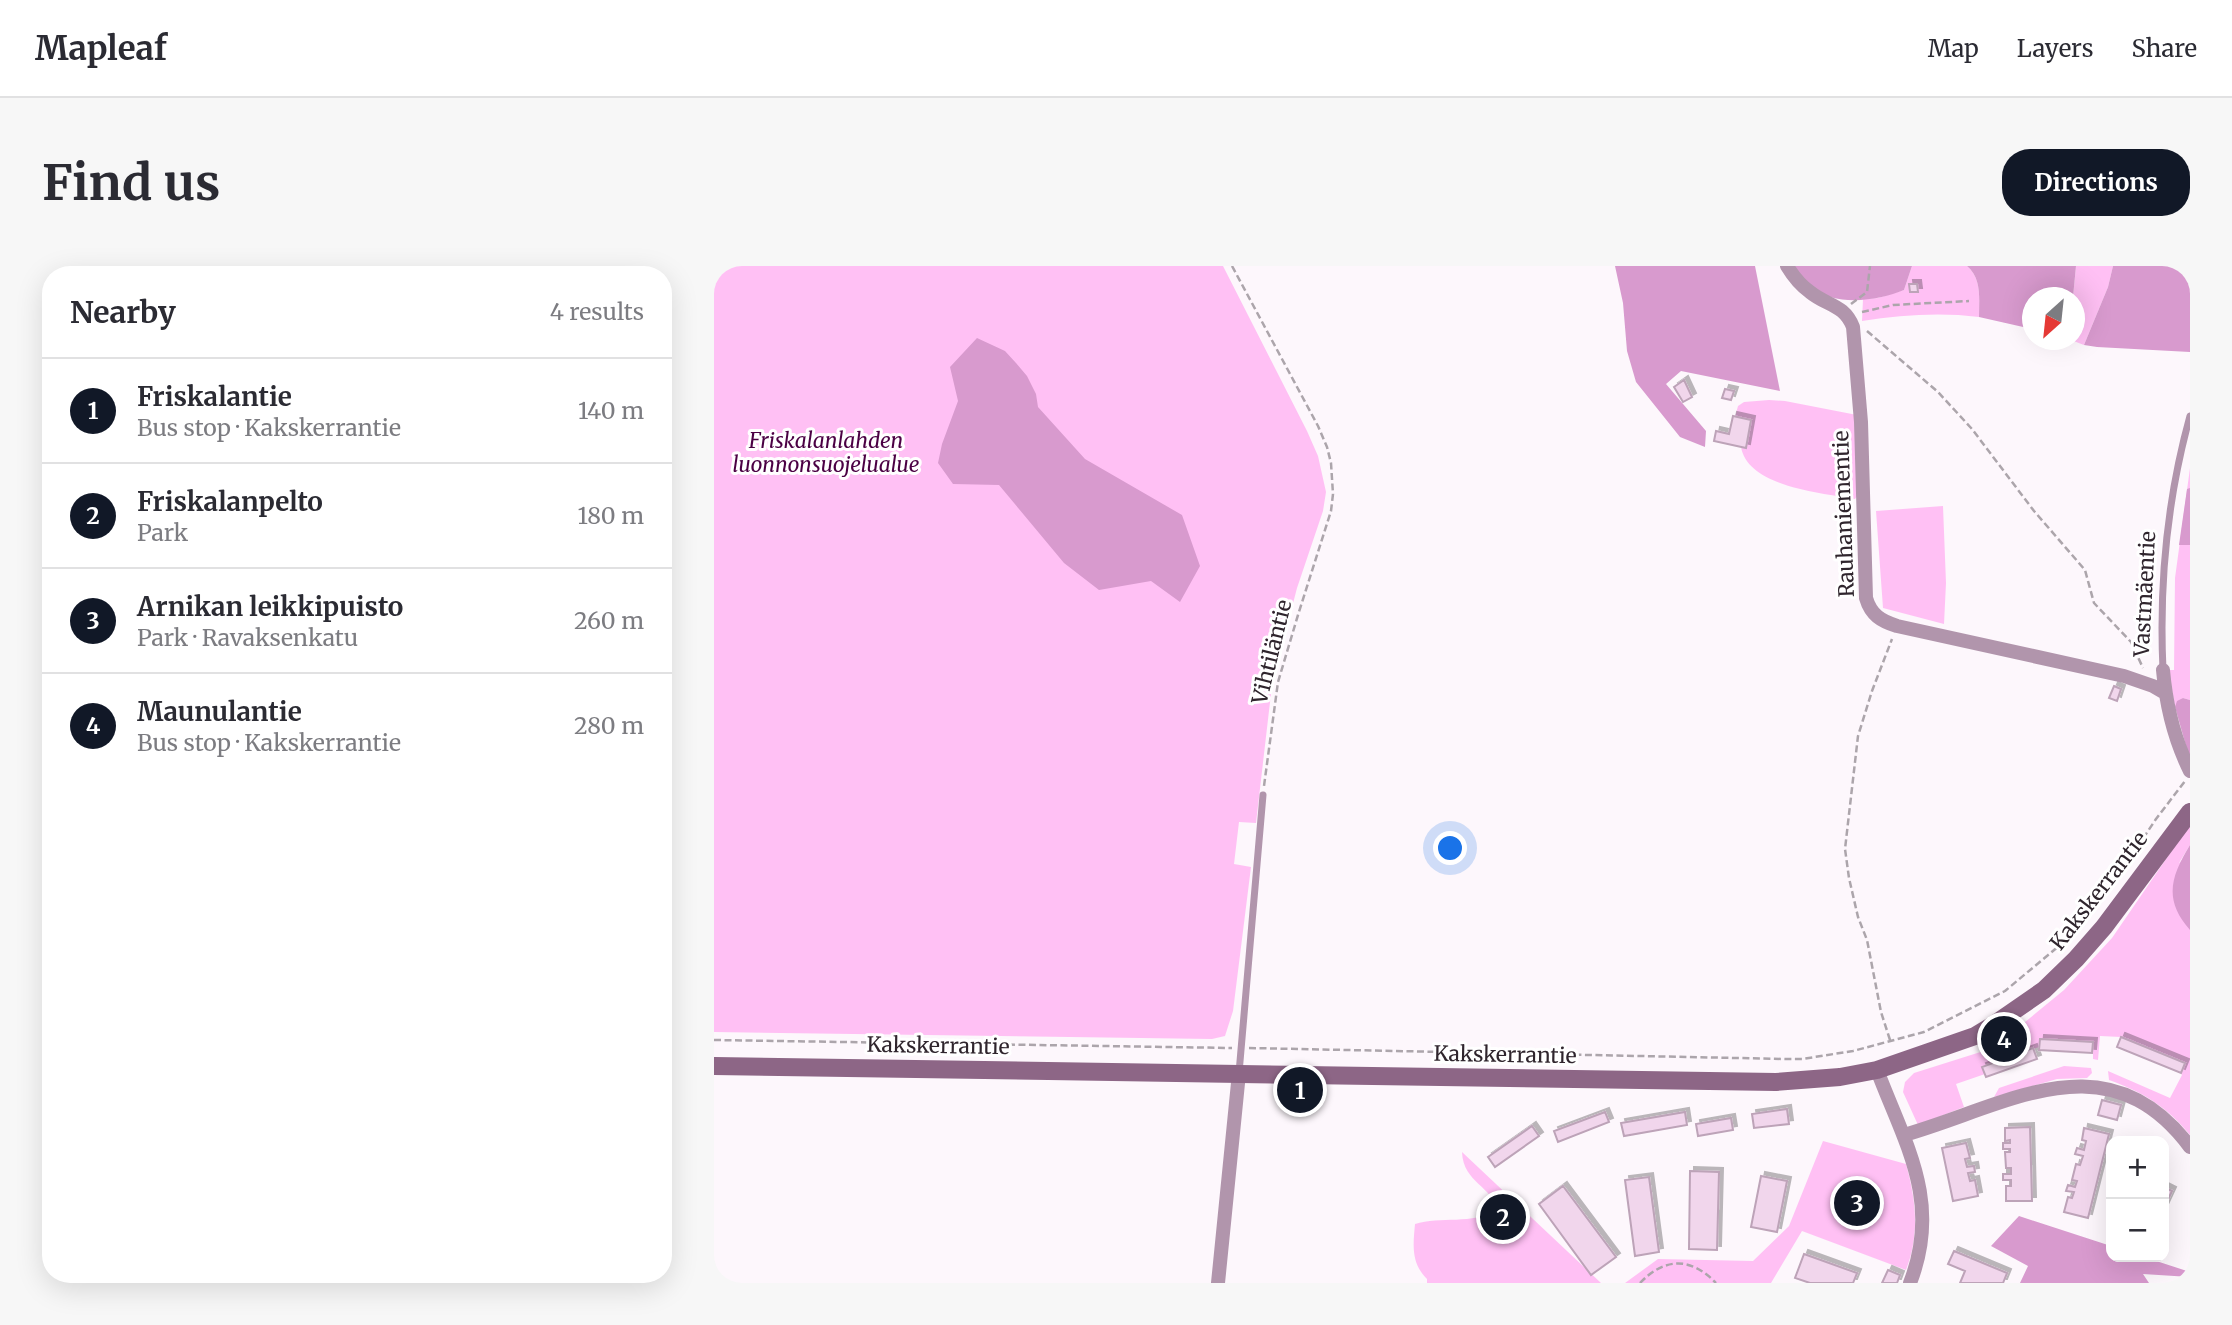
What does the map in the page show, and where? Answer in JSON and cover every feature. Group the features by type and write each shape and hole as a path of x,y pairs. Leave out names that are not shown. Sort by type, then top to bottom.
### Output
{"main road":[{"name":"Kakskerrantie","path":"714,1066 1776,1082 1840,1077 1877,1070 1975,1035 2045,990 2104,927 2190,812"}],"street":[{"path":"1787,266 1810,293 1849,318"},
{"name":"Rauhaniementie","path":"1849,318 1861,422 1866,597 1869,608 1877,618 1897,626 2124,676 2159,689"},
{"name":"Vastmäentie","path":"2163,670 2159,689 2188,775"},
{"path":"1877,1070 1913,1157 1923,1203 1921,1246 1910,1283"},
{"path":"1218,1283 1239,1073"},
{"path":"1904,1136 2047,1088 2082,1085 2114,1091 2142,1102 2168,1120 2190,1147"}],"lane":[{"name":"Vastmäentie","path":"2163,670 2161,622 2164,570 2173,493 2190,416"},
{"path":"1239,1073 1263,795"}],"path":[{"name":"Vihtiläntie","path":"1232,266 1318,426 1327,447 1333,478 1331,511 1279,682 1263,795"},
{"path":"1849,318 1867,292 1870,266"},
{"path":"1849,318 1893,304 1969,301"},
{"path":"1849,318 1938,392 1972,429 2034,511 2085,570 2094,604 2131,642 2146,676 2159,689"},
{"path":"1891,1041 1881,1012 1867,940 1855,904 1845,849 1858,736 1897,626"},
{"path":"714,1040 1811,1059 1924,1032 2006,992 2072,935 2100,903 2188,775"},
{"path":"1167,1057 1168,1047"},
{"path":"1640,1283 1657,1268 1680,1263 1699,1269 1716,1283"}],"green space":[{"name":"Friskalanlahden luonnonsuojelualue","path":"714,266 1223,266 1307,431 1318,456 1326,492 1323,511 1297,588 1272,685 1256,823 1239,822 1234,864 1251,867 1233,1011 1225,1036 1212,1039 714,1032"},
{"path":"1912,266 1967,266 1977,283 1979,317 1920,315 1862,321 1863,299 1878,298 1904,290"},
{"path":"2076,266 2113,266 2108,287 2085,343 2085,287 2074,287"},
{"path":"1769,400 1857,415 1858,495 1855,499 1788,486 1757,471 1747,460 1741,447 1746,447 1751,420 1735,417 1738,406 1744,402"},
{"path":"2190,468 2190,700 2183,698 2175,707 2168,670 2174,670 2175,578"},
{"path":"1943,506 1946,583 1944,624 1883,608 1876,511"},
{"path":"2190,824 2190,845 2179,863 2190,852 2190,1135 2154,1102 2109,1080 2108,1071 2170,1098 2185,1063 2121,1037 2100,1036 2098,1060 2093,1059 2093,1042 2040,1039 2039,1047 1983,1066 1985,1074 1956,1084 1964,1107 1918,1125 1903,1092 1905,1082 1914,1073 1990,1049 2020,1031 2019,1027 2064,990 2112,938"},
{"path":"2064,1066 2091,1068 2092,1073 2087,1078 2057,1079 1994,1097 1999,1088"},
{"path":"1823,1141 1906,1164 1912,1191 1915,1230 1906,1270 1802,1231 1771,1283 1625,1283 1658,1259 1753,1261 1789,1226"},
{"path":"1462,1152 1601,1283 1427,1283 1414,1254 1415,1224 1467,1219 1487,1215 1496,1210 1490,1196 1467,1171"}],"shaded area":[{"path":"1615,266 1755,266 1780,391 1681,371 1666,384 1706,431 1705,447 1680,437 1636,382 1627,351 1623,303"},
{"path":"1793,266 1912,266 1904,290 1882,297 1844,300 1821,293 1809,285"},
{"path":"1967,266 2076,266 2074,287 2022,287 2022,327 1979,317 1979,296 1972,271"},
{"path":"2113,266 2190,266 2190,352 2085,345 2108,287"},
{"path":"977,338 1005,351 1016,363 1027,376 1036,394 1038,407 1085,459 1182,515 1200,566 1180,602 1151,581 1099,590 1064,563 999,485 953,484 938,463 958,401 950,367"},
{"path":"2190,488 2190,545 2179,545 2187,489"},
{"path":"2183,698 2190,700 2190,760 2175,707 2177,701"},
{"path":"2190,845 2190,930 2176,908 2173,888 2178,867"},
{"path":"2019,1216 2106,1244 2106,1262 2159,1262 2190,1272 2190,1277 2143,1274 2149,1283 2020,1283 2028,1266 1991,1246"}],"building":[{"path":"1909,284 1917,284 1918,292 1910,292"},
{"path":"1684,380 1692,397 1683,402 1674,387"},
{"path":"1725,389 1734,391 1731,400 1722,398"},
{"path":"1733,416 1751,420 1746,448 1714,441 1716,431 1729,434"},
{"path":"2114,686 2121,689 2117,701 2109,698"},
{"path":"2121,1037 2185,1063 2181,1073 2117,1047"},
{"path":"2040,1039 2093,1042 2092,1053 2039,1050"},
{"path":"2033,1048 2037,1059 1986,1077 1982,1067"},
{"path":"2102,1100 2121,1105 2117,1120 2098,1115"},
{"path":"1787,1109 1789,1124 1754,1128 1752,1114"},
{"path":"1605,1112 1609,1122 1558,1142 1554,1131"},
{"path":"1685,1112 1687,1125 1624,1136 1621,1123"},
{"path":"1731,1118 1733,1130 1698,1136 1696,1124"},
{"path":"1532,1126 1539,1136 1495,1167 1488,1157"},
{"path":"2030,1127 2032,1201 2006,1201 2006,1186 2011,1186 2011,1180 2003,1180 2003,1174 2011,1174 2011,1168 2006,1168 2005,1152 2010,1152 2010,1149 2003,1149 2003,1143 2010,1143 2010,1140 2005,1141 2005,1128"},
{"path":"2084,1128 2109,1134 2106,1136 2106,1146 2088,1218 2064,1212 2068,1197 2072,1198 2074,1192 2066,1191 2068,1185 2075,1187 2077,1181 2072,1180 2076,1164 2080,1165 2083,1156 2075,1154 2077,1148 2084,1150 2086,1141 2082,1140"},
{"path":"1966,1143 1970,1158 1965,1159 1967,1167 1974,1166 1975,1172 1968,1173 1970,1181 1975,1180 1978,1196 1953,1201 1942,1148"},
{"path":"1690,1171 1719,1172 1717,1250 1689,1249"},
{"path":"1761,1176 1787,1181 1777,1232 1751,1227"},
{"path":"1649,1177 1659,1252 1635,1256 1625,1180"},
{"path":"1563,1186 1616,1257 1591,1275 1539,1204"},
{"path":"1954,1251 2007,1273 2003,1283 1960,1283 1965,1271 1948,1264"},
{"path":"1804,1254 1857,1273 1853,1283 1810,1283 1795,1278"},
{"path":"1888,1270 1900,1275 1897,1283 1882,1283"}],"place":[{"name":"Maunulantie","path":"2004,1039"},
{"name":"Friskalantie","path":"1300,1090"},
{"name":"Arnikan leikkipuisto","path":"1857,1203"},
{"name":"Friskalanpelto","path":"1503,1217"}]}
